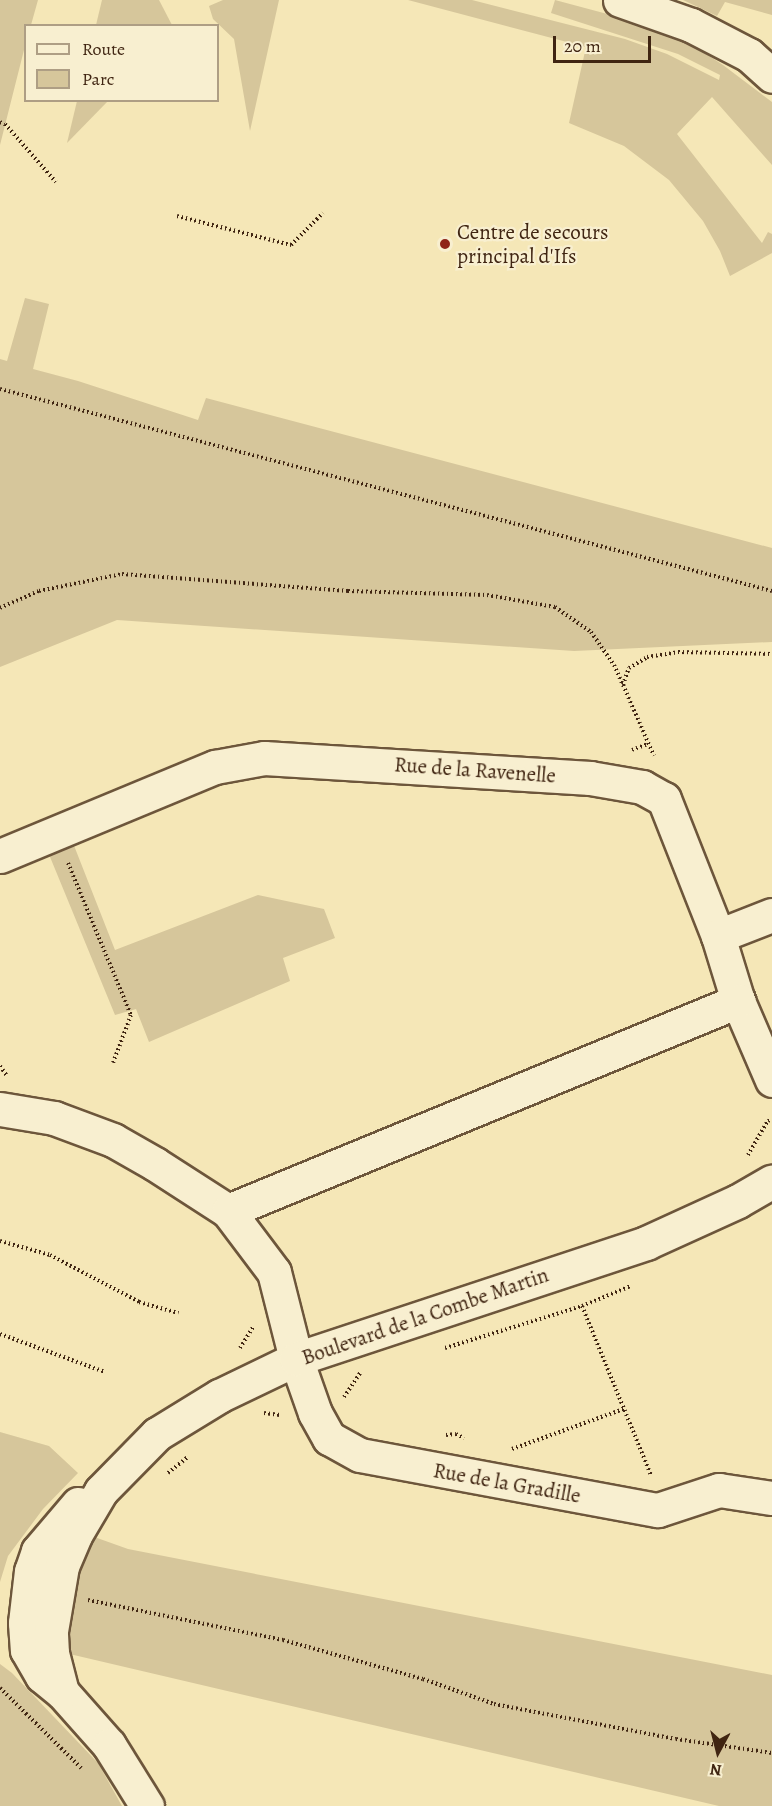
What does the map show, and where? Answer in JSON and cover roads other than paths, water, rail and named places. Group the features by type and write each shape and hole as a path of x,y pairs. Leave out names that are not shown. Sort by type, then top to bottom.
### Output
{"street":[{"path":"620,0 691,25 750,55 772,76"},
{"name":"Rue de la Ravenelle","path":"0,856 215,767 264,758 590,778 642,787 664,799 718,936 738,1001 772,1080"},
{"path":"718,936 772,915"},
{"path":"0,1109 54,1118 112,1140 155,1164 228,1211 738,1001"},
{"name":"Boulevard de la Combe Martin","path":"62,1692 52,1653 51,1631 62,1566 75,1535 101,1491 157,1434 219,1396 255,1381 296,1359 646,1243 738,1201 772,1181"},
{"name":"Rue de la Gradille","path":"228,1211 274,1272 296,1359 315,1413 330,1438 360,1455 658,1510 719,1490 772,1498"},
{"name":"Boulevard de la Combe Martin","path":"101,1491 77,1505 38,1551 31,1571 25,1623 27,1650 42,1676 62,1692 109,1745 147,1806"}],"place":[{"name":"Centre de secours principal d'Ifs","path":"445,244"}]}
